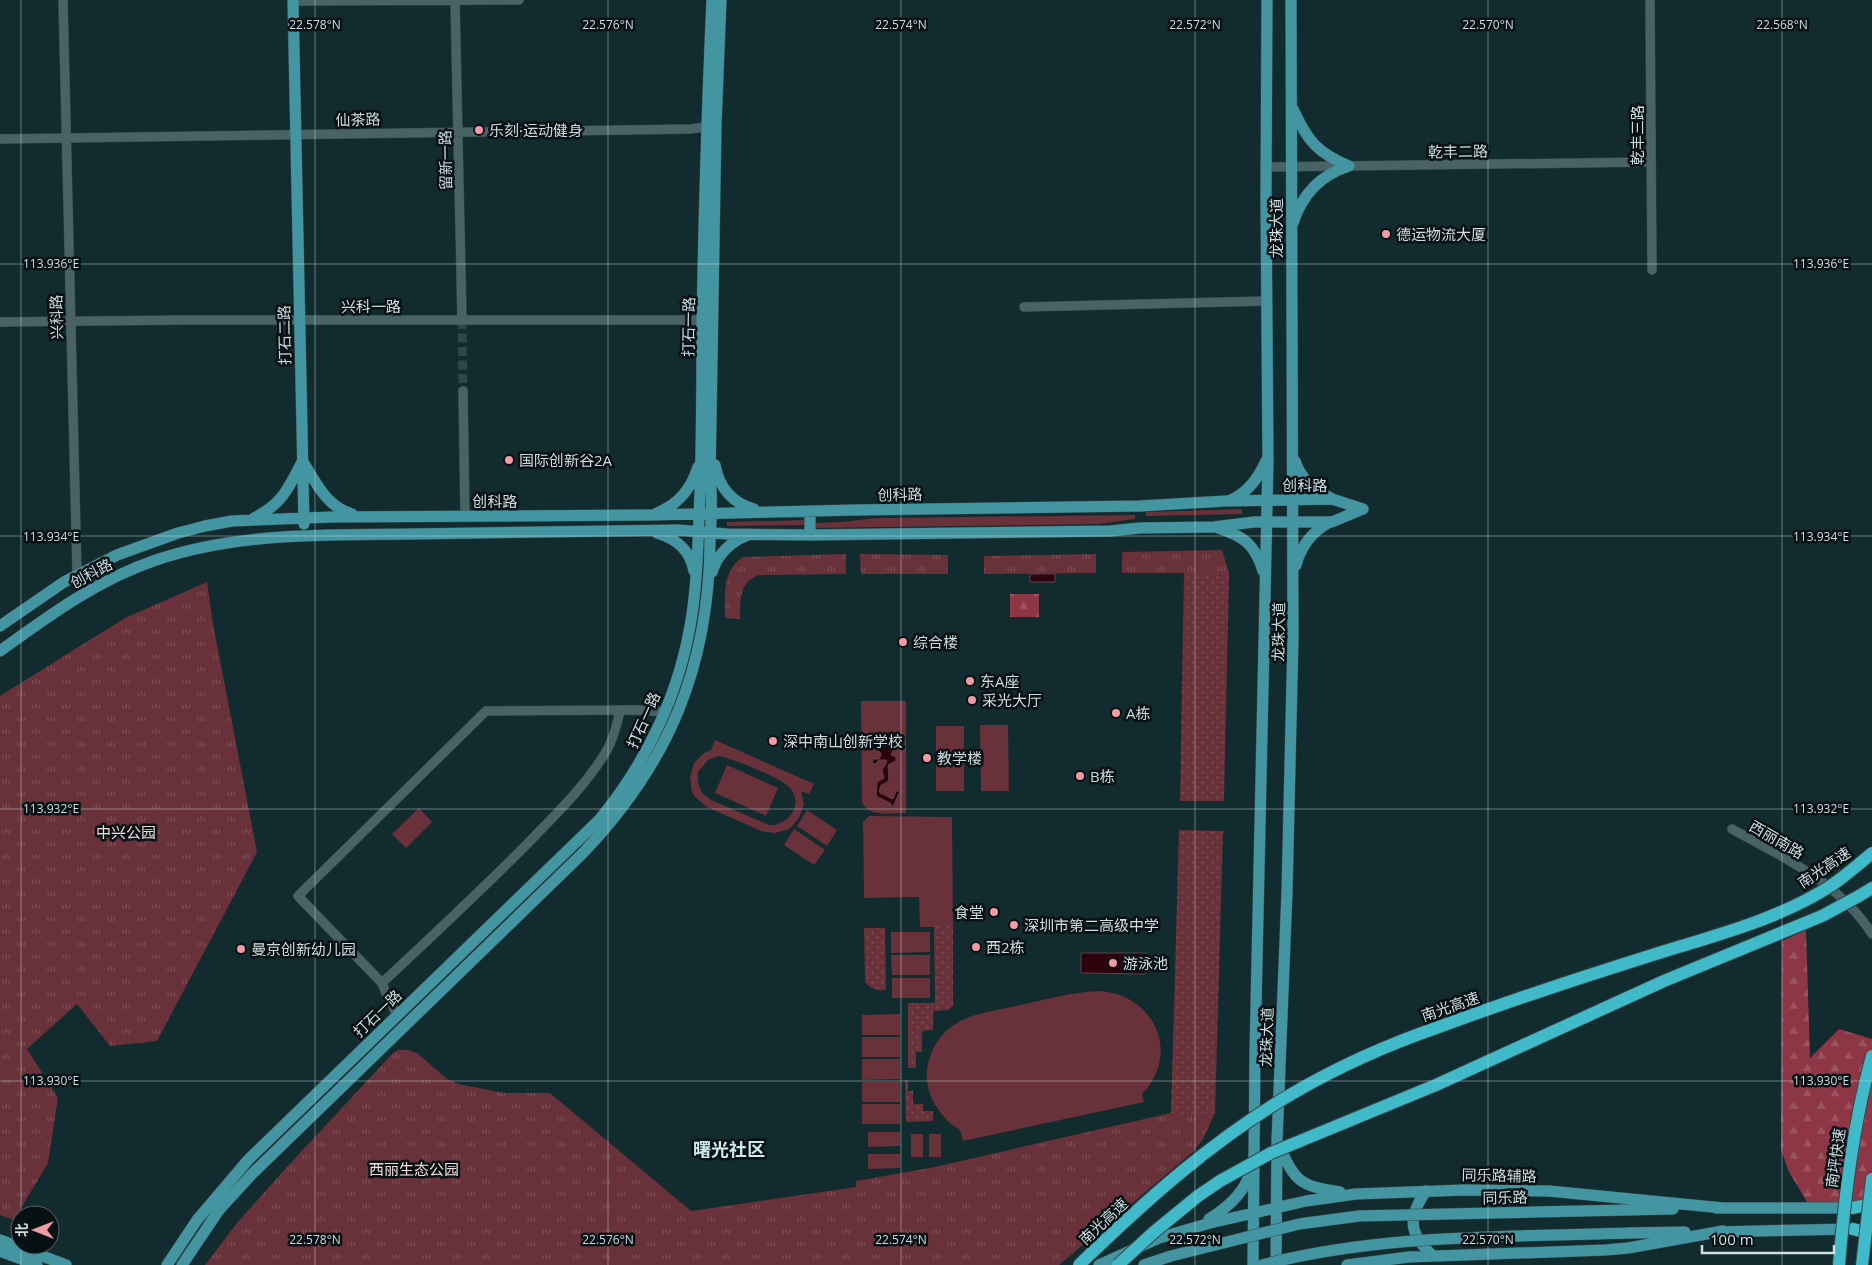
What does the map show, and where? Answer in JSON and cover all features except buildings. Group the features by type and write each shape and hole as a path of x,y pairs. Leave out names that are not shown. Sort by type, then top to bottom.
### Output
{"highway":[{"name":"南光高速","path":"1079,1265 1182,1171 1276,1103 1336,1070 1379,1050 1435,1028 1786,909 1830,886 1872,853"},
{"path":"1118,1265 1198,1196 1220,1181 1271,1153 1436,1085 1664,982 1822,916 1872,888"},
{"name":"南坪快速","path":"1839,1265 1850,1162 1859,1111 1872,1056"},
{"path":"1862,1265 1872,1179"},
{"path":"1852,1208 1872,1206"},
{"path":"1852,1229 1872,1234"}],"main road":[{"name":"打石二路","path":"293,0 294,134 304,536"},
{"name":"打石一路","path":"182,1265 219,1210 252,1174 583,853 611,823 653,764 677,716 699,649 709,581 712,513 710,478 712,0"},
{"name":"打石一路","path":"167,1265 175,1250 210,1202 248,1160 599,820 634,773 647,750 664,712 686,646 696,586 701,456 702,320 711,126 721,0"},
{"name":"龙珠大道","path":"1253,1265 1268,452 1266,301 1267,0"},
{"name":"龙珠大道","path":"1276,1265 1277,1141 1288,873 1293,574 1291,0"},
{"path":"1291,105 1305,134 1315,147 1335,160 1349,166"},
{"path":"1291,232 1297,213 1311,190 1330,173 1349,166"},
{"path":"1292,450 1295,463 1305,480 1315,490 1332,499"},
{"path":"1226,501 1238,496 1251,485 1262,469 1268,452"},
{"path":"650,515 668,508 684,495 693,480 701,456"},
{"path":"249,521 269,510 281,499 302,460 328,500 340,509 359,516"},
{"path":"710,478 715,465 720,481 729,495 743,506 763,512"},
{"name":"创科路","path":"0,626 77,574 117,555 161,538 205,526 249,521 359,516 650,515 1140,506 1226,501 1332,499 1363,509 1332,522 1267,522 1214,527 1140,528 1110,531 810,535 648,531 262,538 223,543 148,563 116,576 68,602 0,651"},
{"path":"1140,506 1140,528"},
{"path":"810,511 810,535"},
{"path":"1293,574 1299,554 1305,544 1317,531 1332,522"},
{"path":"1214,527 1237,535 1249,544 1260,560 1265,585"},
{"path":"648,531 666,536 683,546 691,560 696,586"},
{"path":"709,581 714,565 723,552 739,539 752,534"},
{"path":"1277,1141 1293,1173 1303,1183 1319,1190 1356,1194"},
{"path":"1197,1227 1231,1204 1244,1187 1252,1164 1254,1143"},
{"path":"1426,1191 1415,1208 1413,1227 1420,1242 1433,1256"},
{"name":"同乐路辅路","path":"1099,1265 1159,1238 1197,1227 1306,1201 1356,1194 1426,1191 1558,1191 1723,1208"},
{"name":"同乐路","path":"1144,1265 1171,1256 1299,1224 1359,1216 1723,1208 1852,1208"},
{"path":"1262,1265 1327,1251 1397,1242 1629,1233 1872,1229"},
{"path":"1349,1265 1433,1256 1605,1250 1723,1232"},
{"path":"0,1240 66,1265"},
{"path":"0,1250 37,1265"},
{"path":"162,1265 175,1250"}],"street":[{"name":"兴科路","path":"63,0 77,574"},
{"path":"293,0 519,0"},
{"name":"乾丰三路","path":"1650,0 1652,270"},
{"name":"留新一路","path":"455,1 462,320"},
{"name":"仙茶路","path":"0,139 690,129 711,126"},
{"name":"乾丰二路","path":"1266,167 1651,162"},
{"path":"1024,307 1266,301"},
{"path":"702,320 712,358"},
{"name":"兴科一路","path":"0,322 702,320"},
{"path":"463,391 465,516"},
{"path":"396,1015 382,983 298,896 486,711 620,710 664,712"},
{"path":"382,983 498,874 559,811 592,771 607,749 615,733 620,710"},
{"name":"西丽南路","path":"1735,830 1822,881 1839,894 1862,918 1872,934"}],"green space":[{"path":"1242,509 1242,514 1146,516 1146,512"},
{"path":"1135,515 1135,519 1098,524 814,528 814,523 876,518"},
{"path":"807,520 807,525 727,526 727,522"},
{"path":"1222,550 1229,573 1122,573 1122,552"},
{"path":"846,554 846,574 759,575 752,578 742,592 740,619 725,618 725,592 728,576 736,562 743,557"},
{"path":"860,554 948,555 948,574 861,574"},
{"path":"1096,554 1096,573 984,574 984,556"},
{"path":"1184,572 1229,573 1224,801 1180,801"},
{"name":"中兴公园","path":"207,582 213,624 257,852 157,1041 110,1046 77,1004 27,1049 58,1098 48,1163 23,1205 10,1205 10,1219 0,1215 0,696 125,618"},
{"path":"1010,594 1039,594 1039,617 1010,617"},
{"path":"861,701 906,701 906,813 875,813 865,807 862,802"},
{"path":"980,725 1008,725 1009,791 981,791"},
{"path":"936,726 964,726 964,791 936,791"},
{"path":"715,740 814,784 809,794 801,791 804,804 799,818 789,829 775,833 761,831 707,807 692,792 690,777 694,763 704,753 711,750","holes":["718,756 764,773 787,785 793,791 795,798 795,805 789,817 777,824 769,825 711,800 702,793 698,783 698,772 708,760"]},
{"path":"727,765 778,788 766,816 715,793"},
{"path":"419,808 432,822 406,848 392,834"},
{"path":"807,810 837,830 827,846 797,826"},
{"path":"869,816 952,817 953,927 920,927 919,897 864,898 863,822"},
{"path":"794,829 825,850 814,865 784,845"},
{"path":"1179,830 1223,831 1215,1113 1171,1113"},
{"path":"934,927 953,927 953,1006 948,1010 933,1011 933,1030 922,1031 922,1052 916,1052 916,1068 908,1068 908,1003 935,1003"},
{"path":"864,928 885,928 886,990 874,989 865,982"},
{"path":"1806,930 1810,1058 1839,1029 1872,1039 1872,1197 1869,1202 1809,1205 1789,1172 1781,1150 1782,941"},
{"path":"891,932 930,932 930,952 891,953"},
{"path":"891,955 930,955 930,975 892,975"},
{"path":"892,978 930,978 930,998 892,998"},
{"path":"1099,991 1118,995 1134,1002 1147,1014 1156,1028 1160,1044 1160,1061 1154,1078 1142,1094 1144,1102 963,1141 960,1130 952,1125 938,1110 927,1081 929,1058 945,1032 958,1022 982,1013 1068,995"},
{"path":"900,1014 900,1035 862,1035 862,1015"},
{"path":"862,1037 900,1037 900,1057 862,1057"},
{"name":"西丽生态公园","path":"398,1050 408,1050 417,1053 447,1079 458,1084 504,1093 550,1093 691,1211 856,1187 856,1181 930,1168 1171,1113 1215,1113 1203,1139 1194,1151 1059,1265 205,1265 237,1223 286,1168 393,1053"},
{"path":"862,1059 900,1059 900,1079 862,1080"},
{"path":"905,1080 908,1080 908,1091 913,1091 913,1104 923,1104 923,1111 933,1111 933,1121 906,1122"},
{"path":"862,1082 900,1082 900,1102 862,1102"},
{"path":"862,1104 900,1104 900,1124 862,1124"},
{"path":"868,1132 900,1132 900,1146 868,1147"},
{"path":"911,1134 923,1134 923,1157 911,1157"},
{"path":"929,1134 941,1134 941,1157 929,1157"},
{"path":"868,1154 900,1154 900,1168 868,1169"}],"shaded area":[{"path":"1030,574 1055,574 1055,582 1030,582"},
{"path":"875,743 894,748 891,755 896,757 896,761 888,765 889,780 881,785 879,791 893,799 896,791 900,791 893,807 890,803 876,796 877,782 884,778 882,770 887,762 886,760 879,760 875,764 872,763 873,759 879,759 881,756 880,752 871,748 871,745"},
{"name":"游泳池","path":"1081,953 1146,953 1145,974 1081,973"}],"tunnel":[{"path":"462,320 463,391"}],"place":[{"name":"乐刻·运动健身","path":"479,130"},
{"name":"德运物流大厦","path":"1386,234"},
{"name":"国际创新谷2A","path":"509,460"},
{"name":"综合楼","path":"903,642"},
{"name":"东A座","path":"970,681"},
{"name":"采光大厅","path":"972,700"},
{"name":"A栋","path":"1116,713"},
{"name":"深中南山创新学校","path":"773,741"},
{"name":"教学楼","path":"927,758"},
{"name":"B栋","path":"1080,776"},
{"name":"食堂","path":"994,912"},
{"name":"深圳市第二高级中学","path":"1014,925"},
{"name":"西2栋","path":"976,947"},
{"name":"曼京创新幼儿园","path":"241,949"},
{"name":"游泳池","path":"1113,963"}],"district":[{"name":"曙光社区","path":"729,1149"}]}
